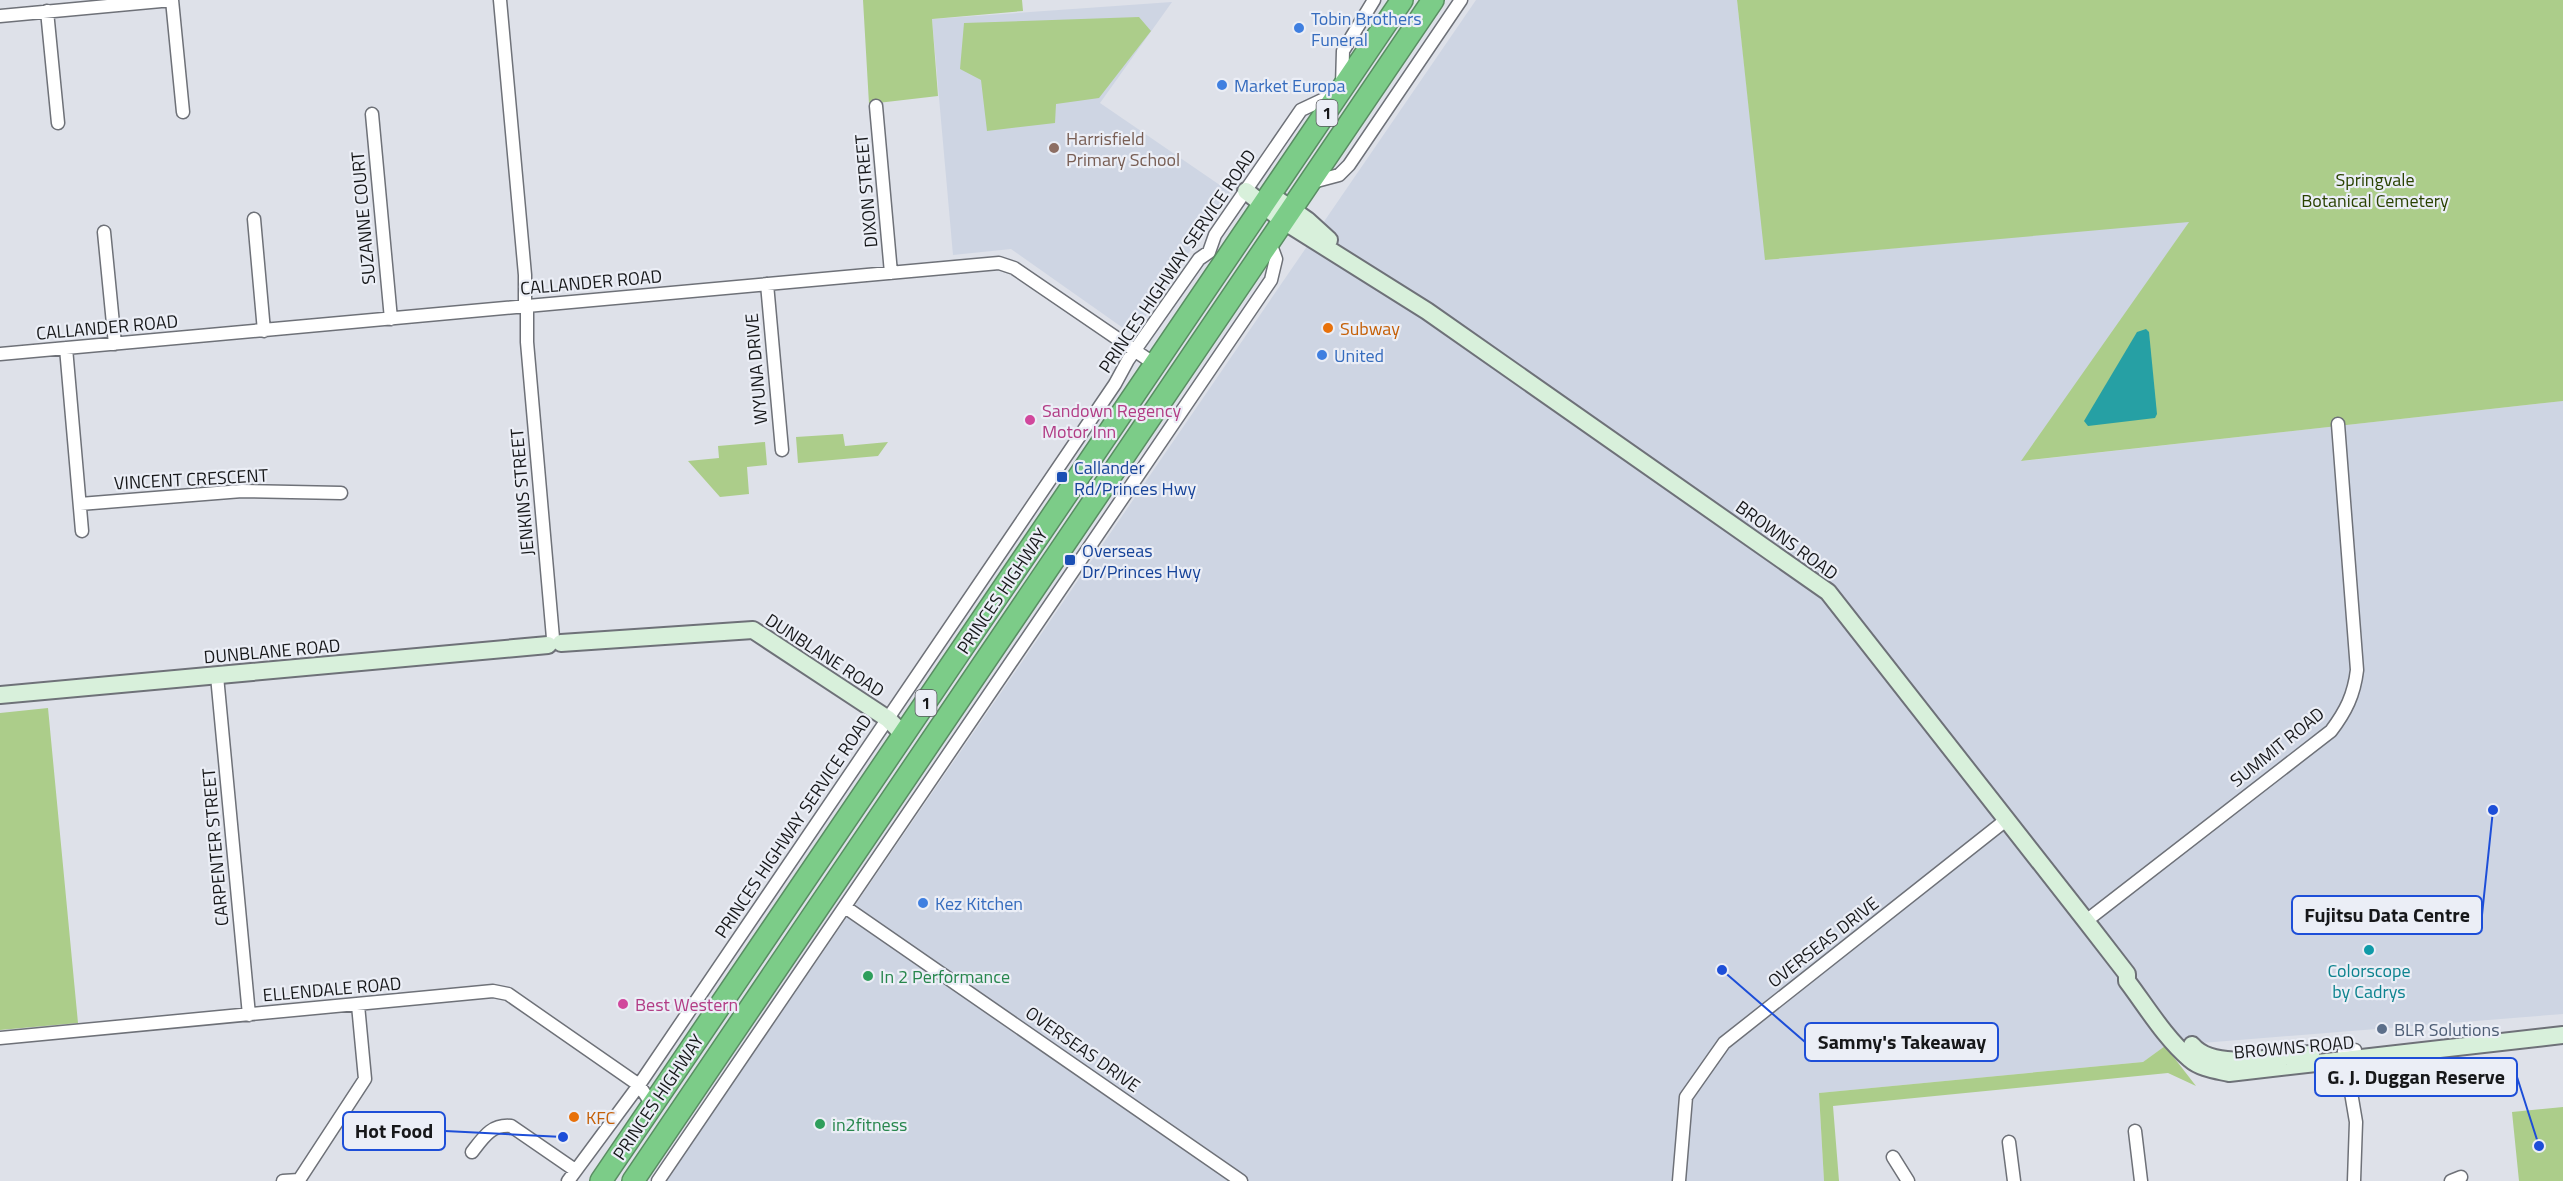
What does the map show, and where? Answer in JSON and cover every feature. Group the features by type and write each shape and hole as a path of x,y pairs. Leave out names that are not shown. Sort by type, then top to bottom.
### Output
{"highway":[{"name":"PRINCES HIGHWAY","path":"601,1181 1268,201 1383,31 1401,0"},
{"path":"1401,0 1427,8"},
{"name":"PRINCES HIGHWAY","path":"633,1181 1427,8"},
{"path":"1383,31 1404,45"},
{"path":"904,735 918,735 923,731 976,654 1017,614"},
{"path":"654,1101 679,1110"}],"street":[{"path":"0,16 172,0 183,112"},
{"name":"JENKINS STREET","path":"500,0 525,275 527,342 554,642"},
{"path":"1342,91 1341,57 1374,0"},
{"path":"1307,184 1339,175 1349,165 1461,0"},
{"path":"47,11 58,123"},
{"name":"PRINCES HIGHWAY SERVICE ROAD","path":"568,1181 639,1085 1135,351 1199,259 1209,252 1215,235 1301,110 1312,102 1342,91"},
{"name":"DIXON STREET","path":"876,106 891,273"},
{"name":"SUZANNE COURT","path":"372,114 391,319"},
{"name":"BROWNS ROAD","path":"1246,191 1268,201 1828,592 2086,921 2127,975 2127,981 2190,1059 2207,1068 2229,1073 2350,1056 2563,1035"},
{"path":"254,219 264,331"},
{"path":"104,232 115,344"},
{"path":"658,1181 1271,280 1276,259 1269,240"},
{"name":"CALLANDER ROAD","path":"0,354 1006,264 1156,365"},
{"name":"WYUNA DRIVE","path":"767,284 782,450"},
{"path":"66,348 81,531"},
{"name":"SUMMIT ROAD","path":"2086,921 2331,731 2346,711 2354,693 2357,670 2338,424"},
{"name":"VINCENT CRESCENT","path":"80,504 242,490 341,493"},
{"name":"DUNBLANE ROAD","path":"0,695 554,642 753,630 888,719 904,735"},
{"name":"CARPENTER STREET","path":"217,676 249,1015"},
{"name":"DUNBLANE ROAD","path":"888,719 903,719 918,714"},
{"name":"OVERSEAS DRIVE","path":"1679,1181 1686,1097 1724,1043 2006,820"},
{"name":"OVERSEAS DRIVE","path":"845,906 1241,1181"},
{"name":"ELLENDALE ROAD","path":"0,1038 493,991 508,994 639,1085 646,1096 654,1101"},
{"path":"283,1181 300,1180 365,1079 358,1005"},
{"path":"2350,1056 2356,1122 2354,1181"},
{"path":"639,1085 654,1086 668,1082"},
{"path":"472,1152 490,1130 500,1125 511,1126 575,1170"},
{"path":"2135,1131 2141,1181"},
{"path":"2009,1143 2014,1181"},
{"path":"1893,1156 1908,1181"}],"shaded area":[{"path":"1476,0 1737,0 1766,260 2190,221 2022,461 2563,401 2563,1014 2165,1046 2143,1062 1819,1093 1824,1181 666,1181"},
{"name":"Harrisfield Primary School","path":"1172,2 1100,103 1230,192 1133,335 1011,249 953,255 932,19"}],"green space":[{"path":"863,0 1022,0 1023,11 932,19 938,96 869,104"},
{"name":"Springvale Botanical Cemetery","path":"1737,0 2563,0 2563,401 2021,461 2189,222 1765,260"},
{"path":"1139,17 1151,31 1099,98 1056,104 1055,123 987,131 981,80 960,69 964,23"},
{"path":"843,434 845,446 888,442 878,456 798,463 796,437"},
{"path":"765,442 767,465 747,467 749,494 720,497 688,461 719,458 718,446"},
{"path":"48,708 78,1023 0,1030 0,713"},
{"path":"2165,1046 2196,1086 2168,1073 1833,1106 1839,1181 1824,1181 1819,1093 2143,1062"},
{"path":"2563,1107 2563,1181 2519,1181 2512,1112"}],"water":[{"path":"2146,329 2149,332 2157,414 2155,418 2088,426 2084,421 2137,332"}],"place":[{"name":"Tobin Brothers Funeral","path":"1299,28"},
{"name":"Market Europa","path":"1222,85"},
{"name":"Harrisfield Primary School","path":"1054,148"},
{"name":"Subway","path":"1328,328"},
{"name":"United","path":"1322,355"},
{"name":"Sandown Regency Motor Inn","path":"1030,420"},
{"name":"Callander Rd/Princes Hwy","path":"1062,477"},
{"name":"Overseas Dr/Princes Hwy","path":"1070,560"},
{"name":"Fujitsu Data Centre","path":"2493,810"},
{"name":"Kez Kitchen","path":"923,903"},
{"name":"Colorscope by Cadrys","path":"2369,950"},
{"name":"Sammy's Takeaway","path":"1722,970"},
{"name":"In 2 Performance","path":"868,976"},
{"name":"Best Western","path":"623,1004"},
{"name":"BLR Solutions","path":"2382,1029"},
{"name":"KFC","path":"574,1117"},
{"name":"in2fitness","path":"820,1124"},
{"name":"Hot Food","path":"563,1137"},
{"name":"G. J. Duggan Reserve","path":"2539,1146"}]}
